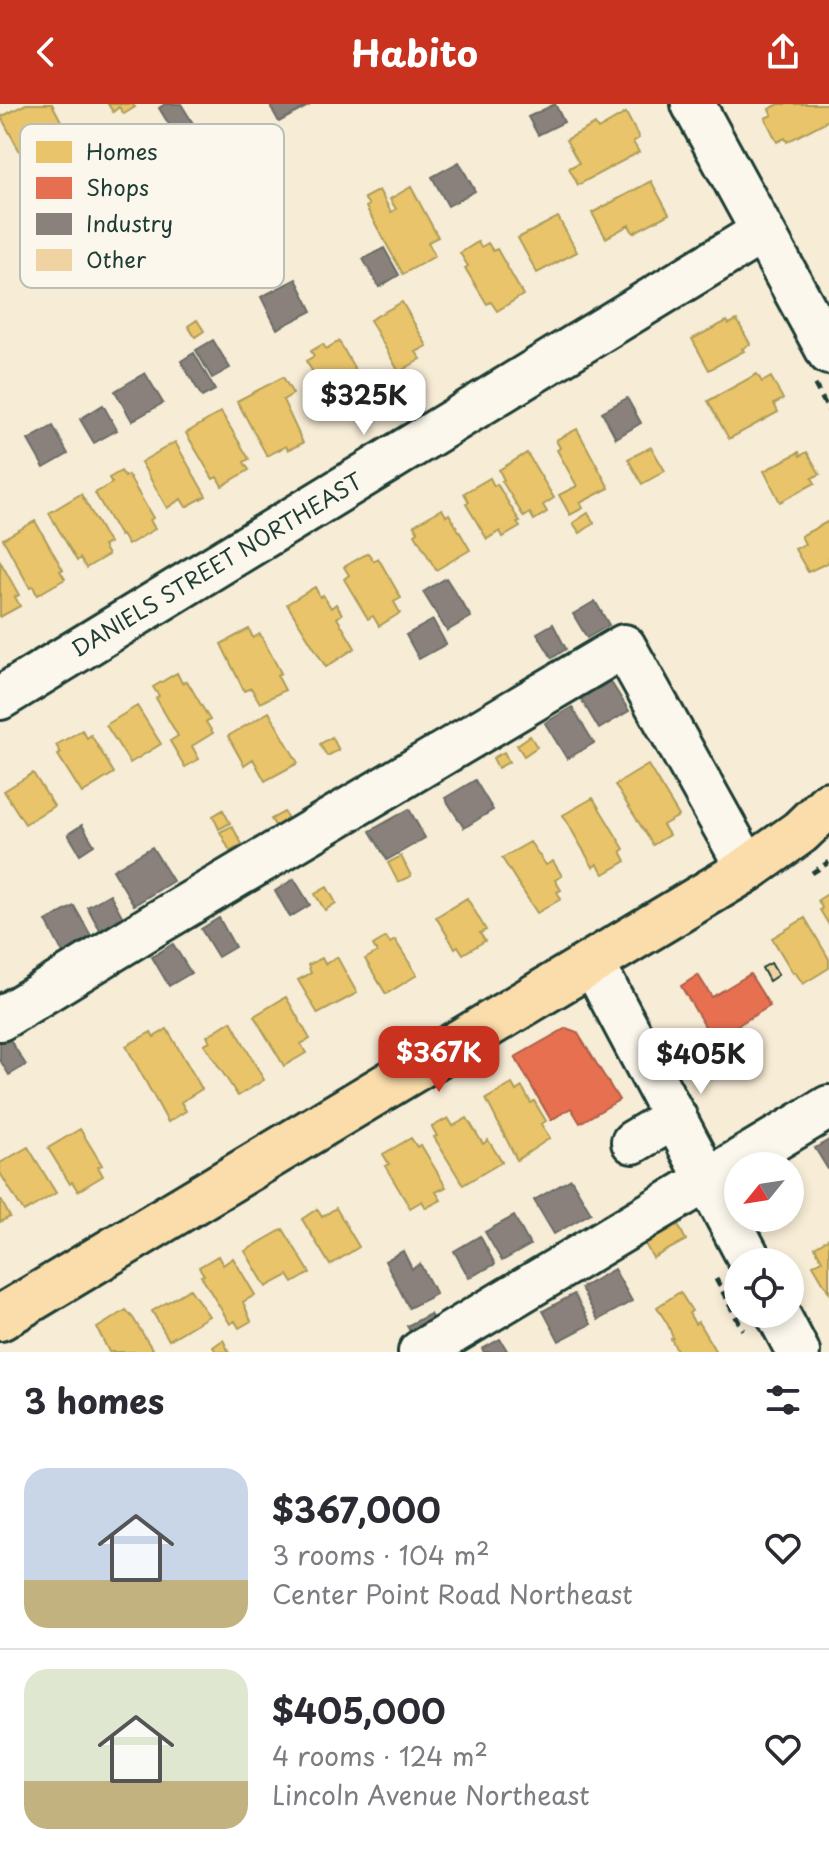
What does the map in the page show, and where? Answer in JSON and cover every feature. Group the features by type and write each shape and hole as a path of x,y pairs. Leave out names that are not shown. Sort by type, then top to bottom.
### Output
{"main road":[{"path":"0,1318 748,869 800,832 829,804"}],"street":[{"path":"693,104 829,353"},
{"name":"DANIELS STREET NORTHEAST","path":"0,698 762,232"},
{"path":"0,1019 624,646 748,869"},
{"path":"592,962 744,1248"},
{"path":"420,1352 829,1107"},
{"path":"633,1142 675,1117"},
{"path":"785,1328 798,1352"}],"building: Homes":[{"path":"26,104 52,104 63,124 20,124 20,152 1,117"},
{"path":"108,104 132,104 135,107 124,114 119,107 113,112"},
{"path":"779,104 829,104 829,120 787,142 785,138 777,142 765,118 772,115 769,109"},
{"path":"626,113 639,138 633,142 639,152 578,185 569,168 579,163 566,140 595,124 598,129"},
{"path":"651,181 669,214 633,233 629,225 606,238 592,213"},
{"path":"411,187 438,237 428,242 435,256 403,274 364,198 379,190 391,212 396,209 390,199"},
{"path":"558,217 577,252 537,273 518,238"},
{"path":"478,242 481,247 488,243 493,251 497,249 523,295 497,311 491,302 487,304 465,268 468,266 460,253"},
{"path":"402,302 427,346 416,352 421,359 399,372 370,320"},
{"path":"197,320 204,331 195,337 188,326"},
{"path":"737,320 750,344 742,349 744,351 709,370 692,339 727,321 729,324"},
{"path":"339,341 367,391 341,407 335,397 330,399 306,361 314,356 311,351 323,344 326,349"},
{"path":"757,374 762,382 771,377 783,399 774,404 778,412 729,439 708,401"},
{"path":"283,377 293,394 283,400 303,443 288,450 286,446 267,456 237,401"},
{"path":"221,412 249,459 244,462 249,470 222,486 217,477 213,479 186,433"},
{"path":"577,429 609,488 580,503 583,508 570,515 559,495 577,486 557,450 560,448 556,440"},
{"path":"175,442 206,496 186,507 181,499 167,508 141,462"},
{"path":"651,447 665,471 642,484 628,459"},
{"path":"799,452 800,456 807,452 820,474 812,478 815,483 780,502 764,471"},
{"path":"527,453 554,498 543,505 547,512 534,520 530,513 524,517 502,481 499,470"},
{"path":"121,471 125,477 128,475 153,518 150,520 155,529 128,545 95,493 112,483 109,478"},
{"path":"490,478 494,486 497,484 520,527 503,537 500,531 487,539 466,504 469,502 464,493"},
{"path":"81,494 109,543 103,546 108,555 86,568 80,558 77,561 49,513"},
{"path":"442,509 446,516 449,514 470,550 436,570 415,534 418,532 414,525"},
{"path":"588,513 594,523 580,533 573,523"},
{"path":"35,521 65,579 37,595 3,539"},
{"path":"829,521 829,562 808,572 795,549 805,544 801,536"},
{"path":"368,553 374,561 378,558 401,598 394,602 400,613 379,626 373,616 368,619 344,579 349,575 344,567"},
{"path":"0,561 19,595 15,597 20,606 0,617"},
{"path":"315,587 331,608 336,604 342,614 337,618 355,648 326,667 287,604"},
{"path":"249,629 253,638 260,634 281,673 277,675 285,690 260,703 251,688 244,691 221,644"},
{"path":"177,673 182,683 187,681 210,720 206,722 213,733 192,746 199,759 185,767 170,741 178,736 153,687"},
{"path":"137,706 161,744 130,763 106,725"},
{"path":"269,712 298,763 265,781 253,759 244,765 228,736"},
{"path":"82,730 87,738 91,735 114,773 82,793 58,755 61,753 56,745"},
{"path":"530,736 537,747 524,756 517,745"},
{"path":"332,737 339,750 327,756 320,744"},
{"path":"504,752 509,762 498,768 493,758"},
{"path":"648,765 679,816 663,825 669,835 653,845 615,785"},
{"path":"33,773 54,806 25,824 4,791"},
{"path":"593,798 624,849 621,851 626,861 604,874 597,864 593,867 563,815"},
{"path":"223,810 230,823 219,829 213,816"},
{"path":"284,812 290,823 278,830 271,819"},
{"path":"232,826 242,844 230,851 220,832"},
{"path":"530,842 546,865 553,861 562,876 555,880 561,890 557,892 561,899 537,913 502,858"},
{"path":"401,856 411,876 398,882 388,863"},
{"path":"327,887 336,903 325,910 315,894"},
{"path":"829,893 829,925 818,900"},
{"path":"467,898 486,930 480,933 485,941 463,954 458,946 455,948 436,917"},
{"path":"805,918 829,959 829,968 803,984 772,938"},
{"path":"386,937 390,943 395,940 417,975 386,994 365,959 377,952 373,945"},
{"path":"337,957 357,993 318,1014 298,980 311,973 308,965 322,958 325,964"},
{"path":"286,997 310,1039 301,1044 306,1053 284,1066 254,1016"},
{"path":"231,1021 264,1080 238,1096 204,1044 210,1041 207,1036"},
{"path":"167,1029 202,1089 181,1102 186,1111 168,1122 126,1046 151,1032 154,1037"},
{"path":"512,1084 516,1091 522,1087 531,1103 534,1101 546,1121 541,1124 550,1138 517,1160 486,1099"},
{"path":"448,1118 453,1126 467,1118 483,1144 488,1140 502,1162 463,1185 434,1137 437,1136 432,1127"},
{"path":"80,1129 102,1165 98,1167 103,1176 78,1191 72,1182 70,1184 48,1148"},
{"path":"411,1138 417,1147 421,1145 446,1187 436,1192 441,1200 426,1208 422,1201 410,1208 385,1166 389,1164 383,1154"},
{"path":"28,1147 56,1193 24,1212 0,1173 0,1163"},
{"path":"0,1200 10,1217 0,1222"},
{"path":"336,1208 359,1247 330,1265 302,1219 317,1209 322,1217"},
{"path":"671,1211 686,1240 653,1258 637,1230"},
{"path":"283,1229 310,1273 293,1283 288,1275 266,1287 245,1251"},
{"path":"829,1238 829,1292 813,1265 822,1260 815,1247"},
{"path":"218,1256 223,1265 233,1258 255,1295 243,1302 251,1321 239,1328 235,1321 230,1324 201,1276 204,1275 199,1267"},
{"path":"190,1289 209,1316 169,1340 152,1311"},
{"path":"680,1292 692,1311 689,1313 695,1324 698,1322 716,1352 678,1352 657,1307"},
{"path":"126,1310 154,1352 109,1352 97,1328"},
{"path":"223,1340 229,1352 216,1352 213,1347"}],"building: Shops":[{"path":"750,974 770,1006 713,1040 681,986 698,975 712,997"},
{"path":"566,1028 577,1032 619,1100 580,1123 571,1108 551,1120 515,1057"}],"building: Industry":[{"path":"165,104 181,104 193,124 169,124 159,108"},
{"path":"269,104 309,104 310,105 279,122"},
{"path":"555,104 564,122 538,135 528,117"},
{"path":"459,162 475,191 448,206 432,177"},
{"path":"384,248 399,275 379,287 363,259"},
{"path":"296,279 312,311 277,329 261,297 284,288"},
{"path":"213,340 230,368 212,378 196,350"},
{"path":"194,353 215,390 202,397 181,361"},
{"path":"145,373 163,403 132,421 115,391"},
{"path":"627,398 641,423 616,438 602,412"},
{"path":"103,405 117,430 94,443 80,419"},
{"path":"53,426 68,454 44,468 28,440"},
{"path":"446,578 471,617 447,631 423,592"},
{"path":"595,601 609,625 587,638 573,614"},
{"path":"433,620 446,644 419,659 406,635"},
{"path":"553,624 566,649 552,658 537,633"},
{"path":"609,679 629,711 599,729 580,697"},
{"path":"572,707 594,743 567,759 545,723"},
{"path":"475,780 493,810 464,828 445,798"},
{"path":"409,809 425,838 387,860 370,831"},
{"path":"82,825 94,845 80,854 68,834"},
{"path":"152,847 173,881 134,905 113,870"},
{"path":"294,879 310,905 290,917 275,891"},
{"path":"110,894 128,927 106,940 87,907"},
{"path":"74,906 93,939 64,955 46,921"},
{"path":"219,918 235,947 218,957 201,929"},
{"path":"173,944 191,973 169,986 152,957"},
{"path":"8,1037 26,1065 9,1075 0,1060 0,1041"},
{"path":"829,1140 829,1171 815,1148"},
{"path":"571,1179 591,1213 554,1234 534,1200"},
{"path":"514,1216 530,1245 502,1261 485,1232"},
{"path":"480,1236 495,1264 469,1278 454,1251"},
{"path":"403,1251 412,1269 420,1264 436,1294 409,1308 385,1261"},
{"path":"614,1269 632,1301 598,1320 581,1288"},
{"path":"574,1294 591,1324 559,1341 543,1311"},
{"path":"430,1314 438,1329 416,1342 407,1326"},
{"path":"500,1339 508,1352 484,1352 482,1349"}],"building: Other":[{"path":"771,963 778,975 769,981 762,968"}]}
